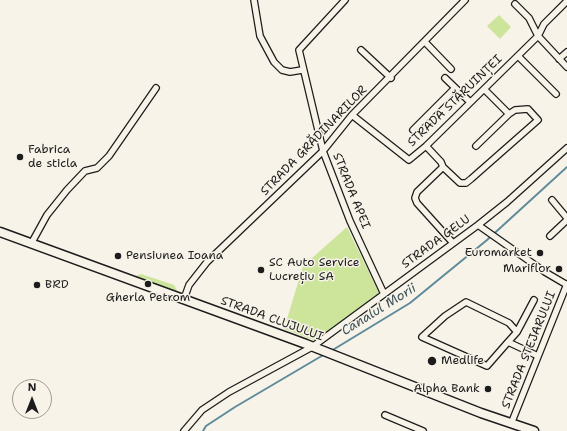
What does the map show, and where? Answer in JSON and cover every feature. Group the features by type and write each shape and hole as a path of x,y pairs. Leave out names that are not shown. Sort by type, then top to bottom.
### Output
{"main road":[{"name":"STRADA CLUJULUI","path":"0,232 320,350 511,424 534,431"}],"street":[{"path":"254,0 260,36 274,62 282,70 290,72 302,70"},
{"name":"STRADA APEI","path":"345,0 299,50 302,70 323,150 350,221 384,294"},
{"name":"STRADA GRĂDINARILOR","path":"184,299 188,285 207,262 323,150 352,115 391,78 465,0"},
{"name":"STRADA STĂRUINȚEI","path":"352,115 409,160 426,146 538,36 544,24 567,1"},
{"path":"515,4 529,18 538,36 567,67"},
{"path":"425,42 451,69"},
{"path":"361,50 391,78"},
{"path":"559,59 567,52"},
{"path":"518,56 556,94"},
{"path":"445,78 470,102"},
{"path":"31,244 46,215 85,171 97,168 109,156 156,88"},
{"path":"413,130 455,88"},
{"path":"484,88 509,114"},
{"path":"426,146 441,162 443,167 460,183 466,183 472,180 538,120 528,109 515,110 476,146"},
{"name":"STRADA GELU","path":"184,431 202,410 229,392 312,347 478,225 507,202 567,148"},
{"path":"443,167 417,192 415,198 417,203 453,243"},
{"path":"550,236 567,219 552,200"},
{"path":"478,225 567,284"},
{"name":"STRADA STEJARULUI","path":"511,424 567,284"},
{"path":"517,332 509,323 466,302 445,316 422,337 487,366 517,332 534,300"},
{"path":"508,342 538,356"},
{"path":"385,415 423,431"}],"green space":[{"path":"499,15 511,27 500,39 487,26"},
{"path":"347,227 379,293 316,341 284,329 303,266"},
{"path":"141,274 174,285 177,290 176,292 135,278"}],"waterway":[{"name":"Canalul Morii","path":"331,351 410,303 487,240 567,167"},
{"name":"Canalul Morii","path":"203,431 206,426 235,407 325,354"}],"place":[{"name":"Fabrica de sticla","path":"20,157"},
{"name":"Euromarket","path":"540,253"},
{"name":"Pensiunea Ioana","path":"118,256"},
{"name":"Mariflor","path":"559,269"},
{"name":"SC Auto Service Lucrețiu SA","path":"261,270"},
{"name":"Gherla Petrom","path":"148,284"},
{"name":"BRD","path":"37,285"},
{"name":"Medlife","path":"432,361"},
{"name":"Alpha Bank","path":"488,389"}]}
